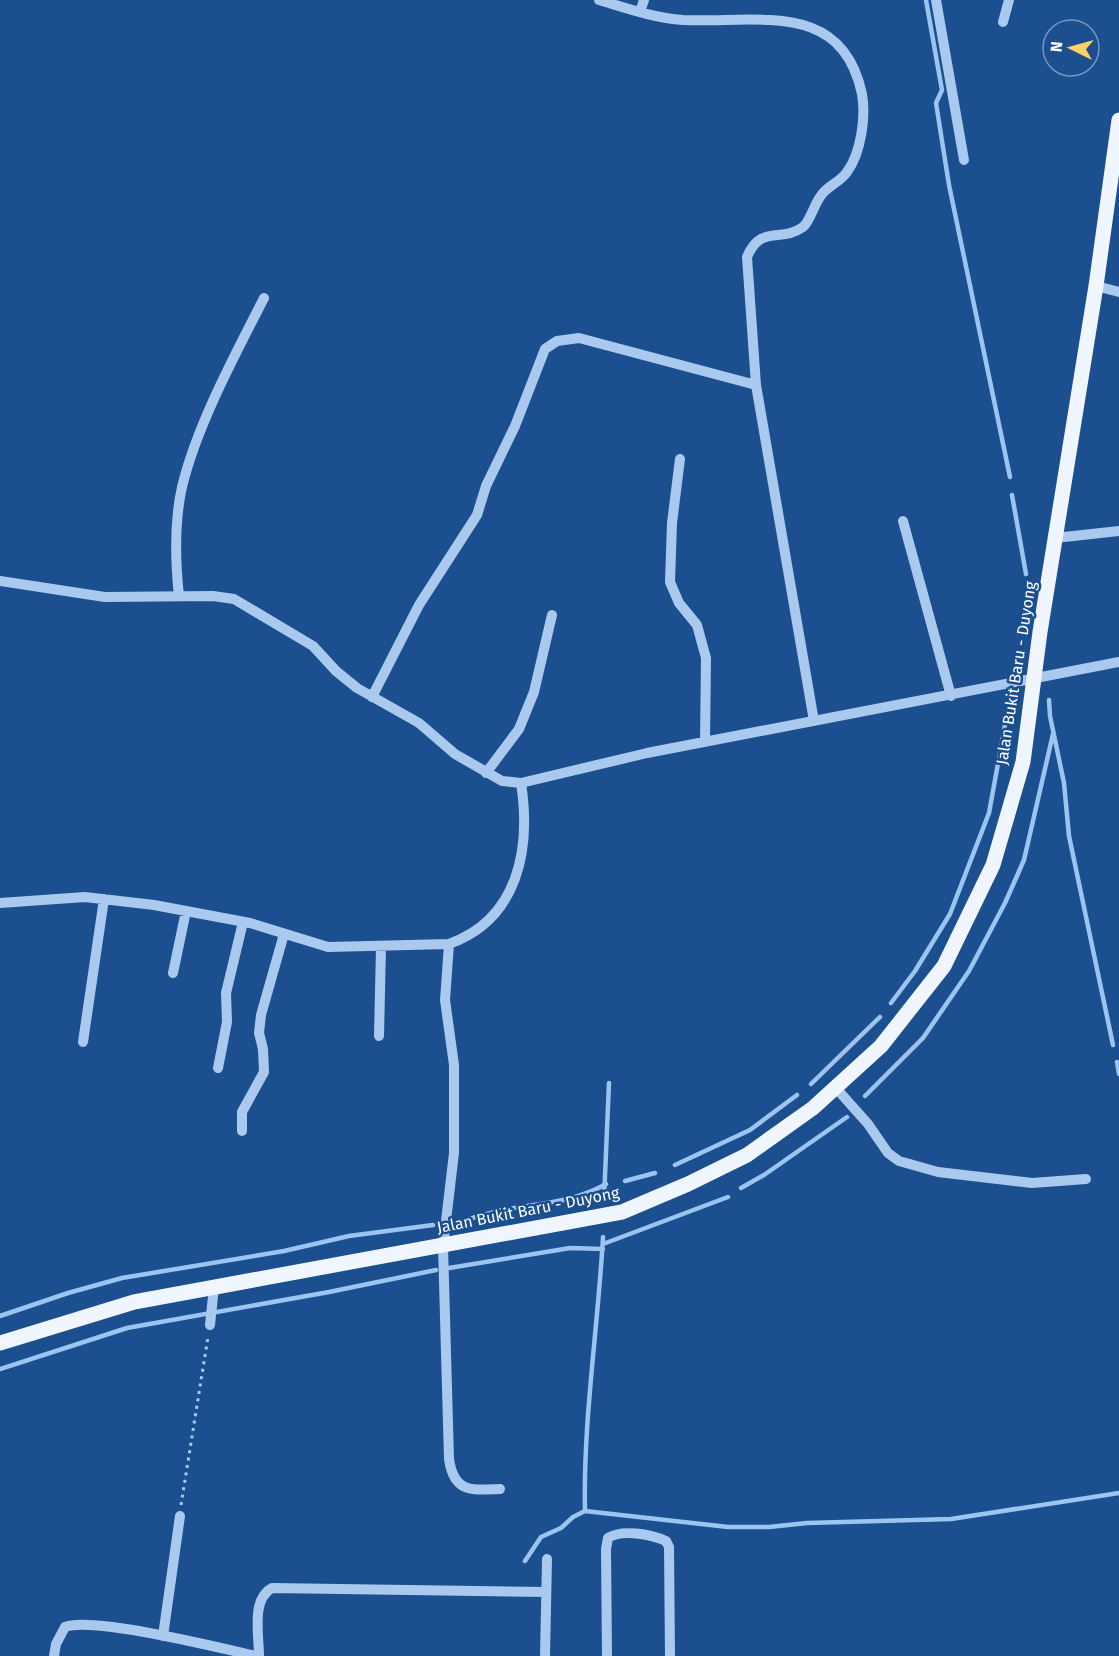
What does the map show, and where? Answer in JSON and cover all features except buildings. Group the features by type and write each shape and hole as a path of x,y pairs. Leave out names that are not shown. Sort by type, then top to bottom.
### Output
{"main road":[{"name":"Jalan Bukit Baru - Duyong","path":"0,1343 134,1302 622,1212 688,1184 747,1155 813,1108 880,1047 944,966 993,865 1023,762 1055,538 1096,286 1119,120"}],"street":[{"path":"599,0 640,12 682,20 779,15 820,24 834,34 858,72 863,98 857,156 846,175 817,201 805,226 794,232 759,239 752,246 747,257 756,385 814,720"},
{"path":"640,12 644,0"},
{"path":"936,0 964,160"},
{"path":"1003,22 1009,0"},
{"path":"1096,286 1119,292"},
{"path":"179,596 175,552 182,486 213,404 264,298"},
{"path":"372,697 419,604 477,515 486,486 515,426 545,349 557,341 579,338 756,385"},
{"path":"680,459 672,523 670,582 679,603 697,625 706,658 705,742"},
{"path":"903,521 951,696"},
{"path":"1055,538 1119,531"},
{"path":"0,581 105,597 179,596 234,599 313,646 336,671 372,697 419,723 455,754 486,774 502,781 521,783 705,742 1119,662"},
{"path":"486,774 519,729 534,692 552,615"},
{"path":"0,903 85,897 104,899 243,922 328,947 449,944 468,938 485,923 501,905 517,879 524,842 521,783"},
{"path":"83,1042 104,899"},
{"path":"173,973 186,911"},
{"path":"218,1068 227,1022 224,1003 243,922"},
{"path":"242,1131 242,1112 264,1072 263,1049 259,1033 261,1015 284,934"},
{"path":"449,944 445,1000 453,1065 454,1153 443,1246 450,1471 454,1480 463,1487 500,1489"},
{"path":"379,1036 381,947"},
{"path":"836,1088 868,1124 888,1153 899,1161 938,1172 1032,1183 1086,1179"},
{"path":"210,1325 214,1287"},
{"path":"163,1636 180,1516"},
{"path":"607,1656 608,1538 616,1533 656,1536 666,1540 669,1547 670,1656"},
{"path":"545,1656 547,1559"},
{"path":"54,1656 60,1635 65,1627 82,1623 163,1636 257,1656 259,1603 263,1593 272,1588 546,1592"}],"path":[{"path":"180,1516 210,1325"}],"waterway":[{"path":"926,0 942,90 936,103 949,185 1010,477"},
{"path":"1012,495 1026,574"},
{"path":"1049,700 1050,716 1064,783 1069,836 1113,1045"},
{"path":"891,1003 915,971 950,914 989,813 1009,703"},
{"path":"865,1096 923,1038 969,971 1005,903 1024,860 1053,734"},
{"path":"811,1084 880,1017"},
{"path":"1117,1062 1119,1074"},
{"path":"604,1199 609,1083"},
{"path":"675,1165 750,1130 797,1095"},
{"path":"741,1188 764,1175 847,1117"},
{"path":"625,1181 655,1173"},
{"path":"453,1224 498,1211 580,1196 606,1184"},
{"path":"603,1244 728,1197"},
{"path":"0,1316 122,1278 284,1251 349,1236 433,1225"},
{"path":"603,1237 588,1408 585,1511 728,1527 769,1527 807,1523 951,1519 1119,1493"},
{"path":"449,1268 570,1248 603,1249"},
{"path":"0,1369 127,1328 329,1292 436,1270"},
{"path":"525,1561 541,1537 561,1528 573,1517 585,1511"}]}
